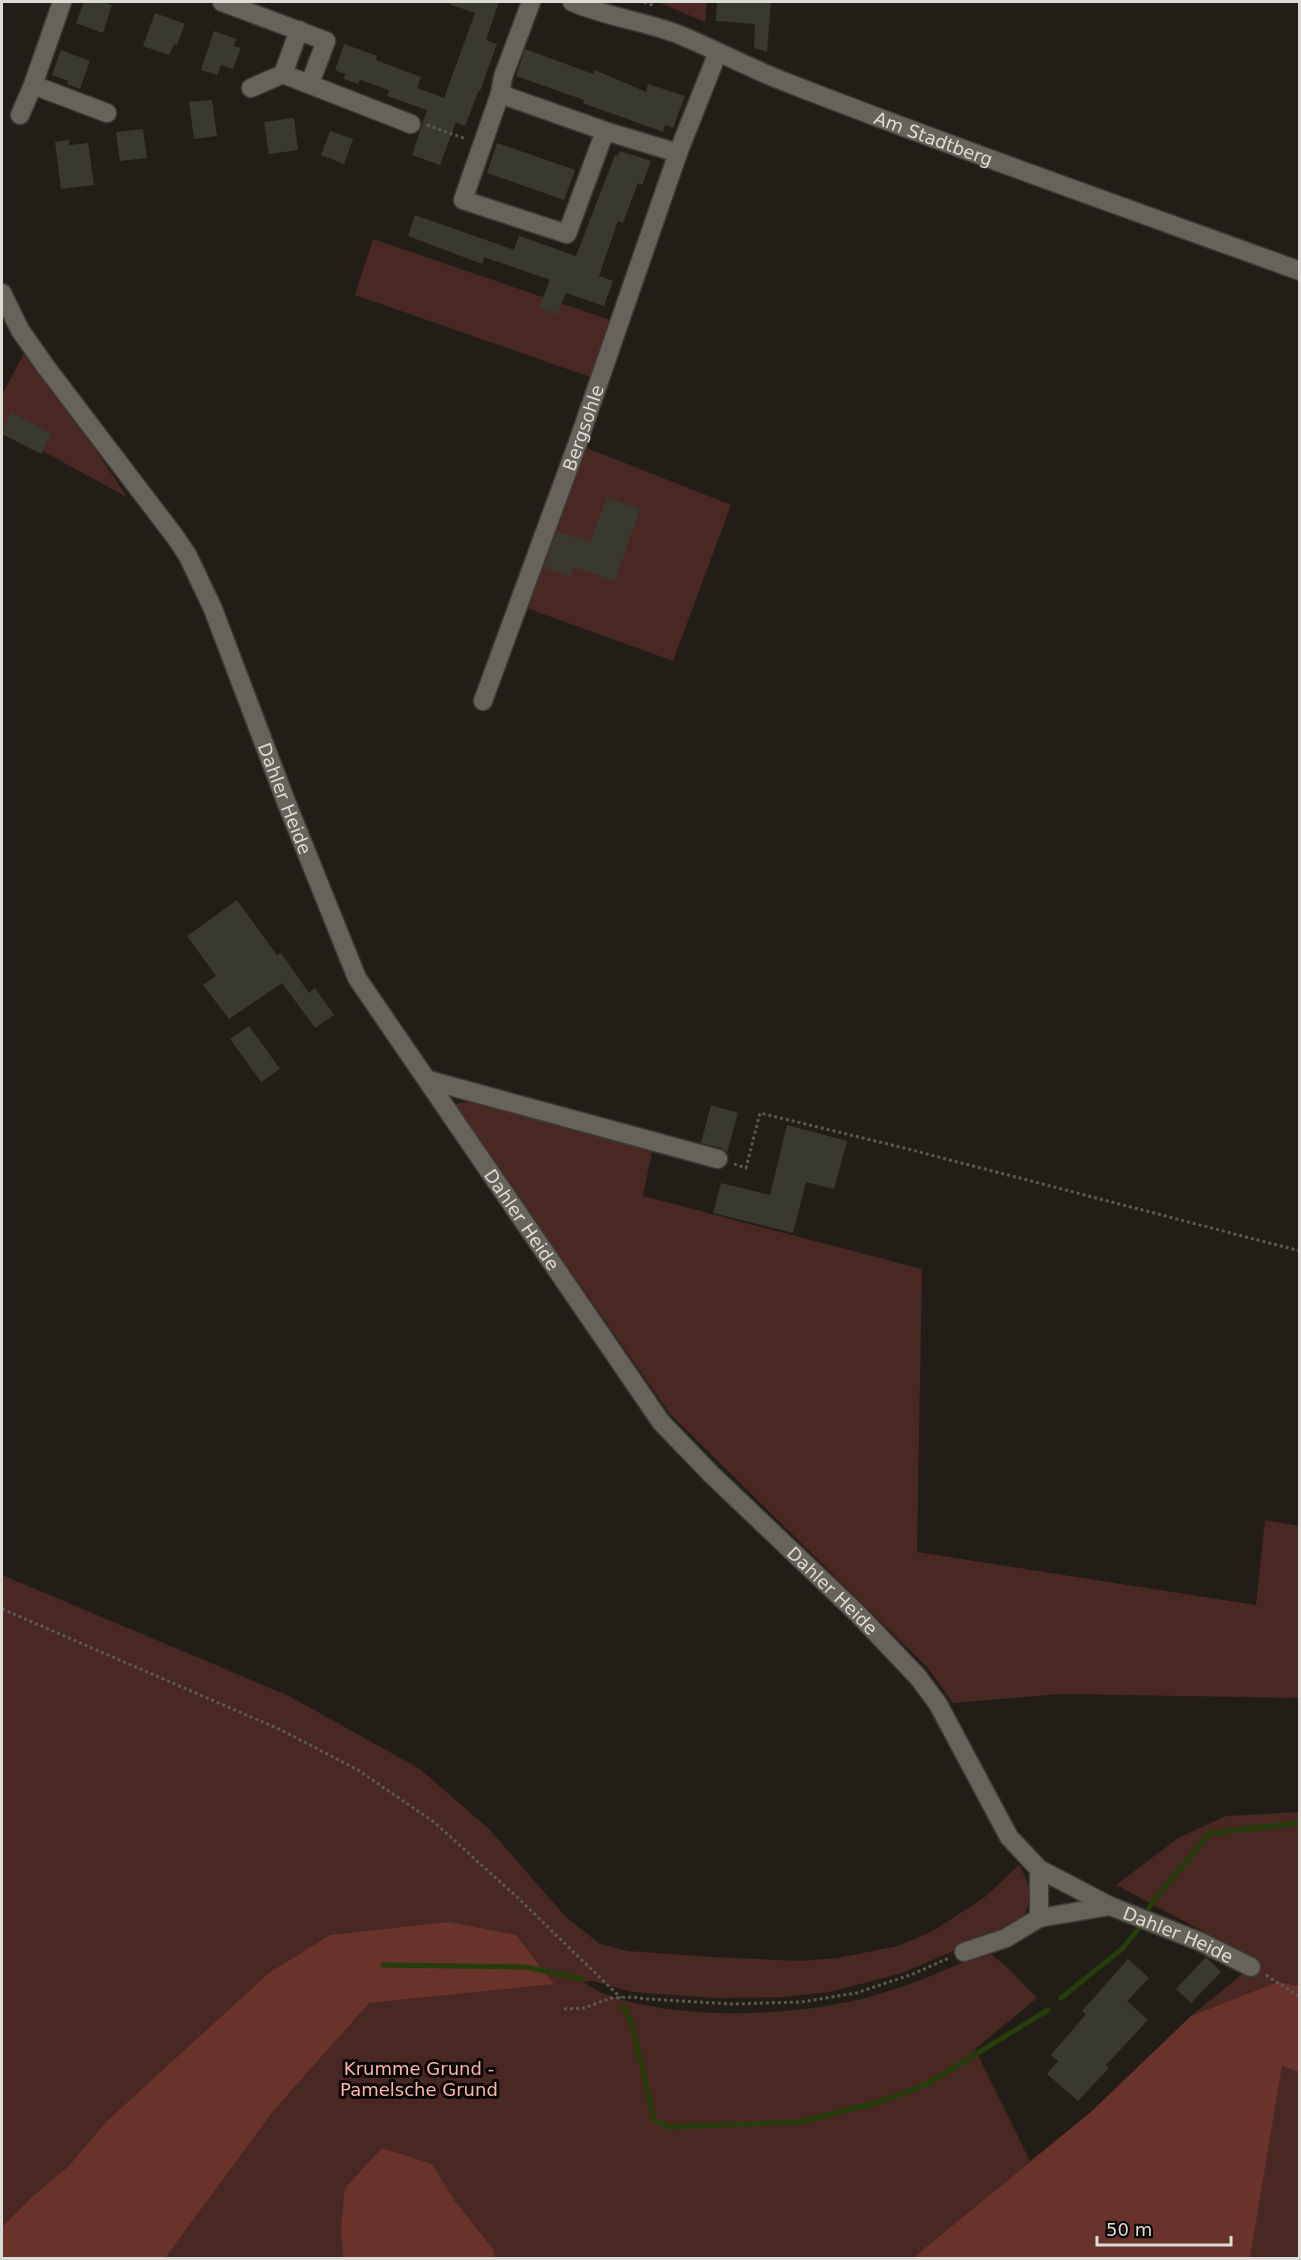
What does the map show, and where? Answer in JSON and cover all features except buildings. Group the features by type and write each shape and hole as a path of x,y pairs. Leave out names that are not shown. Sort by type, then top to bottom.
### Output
{"street":[{"path":"20,115 62,2"},
{"path":"222,2 326,41 310,83"},
{"path":"531,2 503,77 500,94 464,200 567,234 605,130"},
{"name":"Am Stadtberg","path":"572,2 680,35 785,82 1299,271"},
{"path":"282,74 299,30"},
{"name":"Bergsohle","path":"483,701 578,442 678,153 718,52"},
{"path":"251,87 282,74 411,124"},
{"path":"33,85 107,113"},
{"path":"500,94 678,153"},
{"name":"Dahler Heide","path":"2,292 20,330 46,367 170,529 188,556 213,609 287,804 357,978 661,1422 711,1474 858,1614 918,1677 938,1704 1009,1837 1039,1869 1110,1906 1201,1942 1251,1967"},
{"path":"428,1080 718,1159"},
{"path":"1039,1869 1040,1918"},
{"path":"964,1952 1006,1938 1040,1918 1110,1906"}],"path":[{"path":"411,124 416,121 482,145"},
{"path":"718,1159 746,1168 760,1113 1299,1251"},
{"path":"2,1609 281,1730 358,1770 434,1822 621,1998"},
{"path":"564,2009 584,2008 611,1998 633,1997 660,2001 732,2004 801,2002 837,1997 913,1974 964,1952"},
{"path":"1251,1967 1299,1997"}],"green space":[{"path":"658,2 707,2 705,22"},
{"path":"373,239 613,321 593,378 355,295"},
{"path":"24,353 68,408 127,497 2,429 2,395"},
{"path":"582,446 731,505 673,661 521,606"},
{"path":"471,1101 653,1147 643,1196 922,1269 917,1552 1256,1605 1265,1520 1299,1526 1299,1698 1061,1694 953,1703 927,1667 670,1414 454,1104"},
{"name":"Krumme Grund - Pamelsche Grund","path":"2,1575 289,1696 420,1769 489,1829 566,1917 600,1944 628,1951 712,1957 800,1961 837,1958 898,1946 933,1931 985,1897 1019,1865 1029,1887 1028,1906 1021,1922 902,1973 830,1992 783,1997 714,1998 632,1992 593,1981 583,1982 607,1995 668,2009 702,2012 772,2012 839,2004 884,1993 988,1952 1006,1966 1037,1998 975,2049 1030,2161 1091,2112 1191,2016 1251,1967 1260,1968 1259,1961 1116,1885 1178,1838 1226,1816 1299,1812 1299,2258 2,2258 2,2230 7,2222 2,2227"}],"shaded area":[{"path":"449,1922 516,1935 554,1984 369,2003 273,2111 165,2258 2,2258 2,2227 33,2196 69,2166 107,2121 269,1973 330,1935"},
{"path":"1278,1982 1299,1986 1299,2072 1282,2066 1250,2258 913,2258 1091,2112 1191,2016"},
{"path":"382,2148 432,2164 454,2200 493,2249 495,2258 343,2258 341,2227 345,2188"}],"waterway":[{"path":"1149,1908 1210,1833 1300,1823"},
{"path":"1061,1998 1122,1949 1139,1928"},
{"path":"383,1965 526,1967 582,1979"},
{"path":"623,2006 632,2024 654,2120 669,2127 802,2122 885,2100 927,2084 1048,2010"}]}
